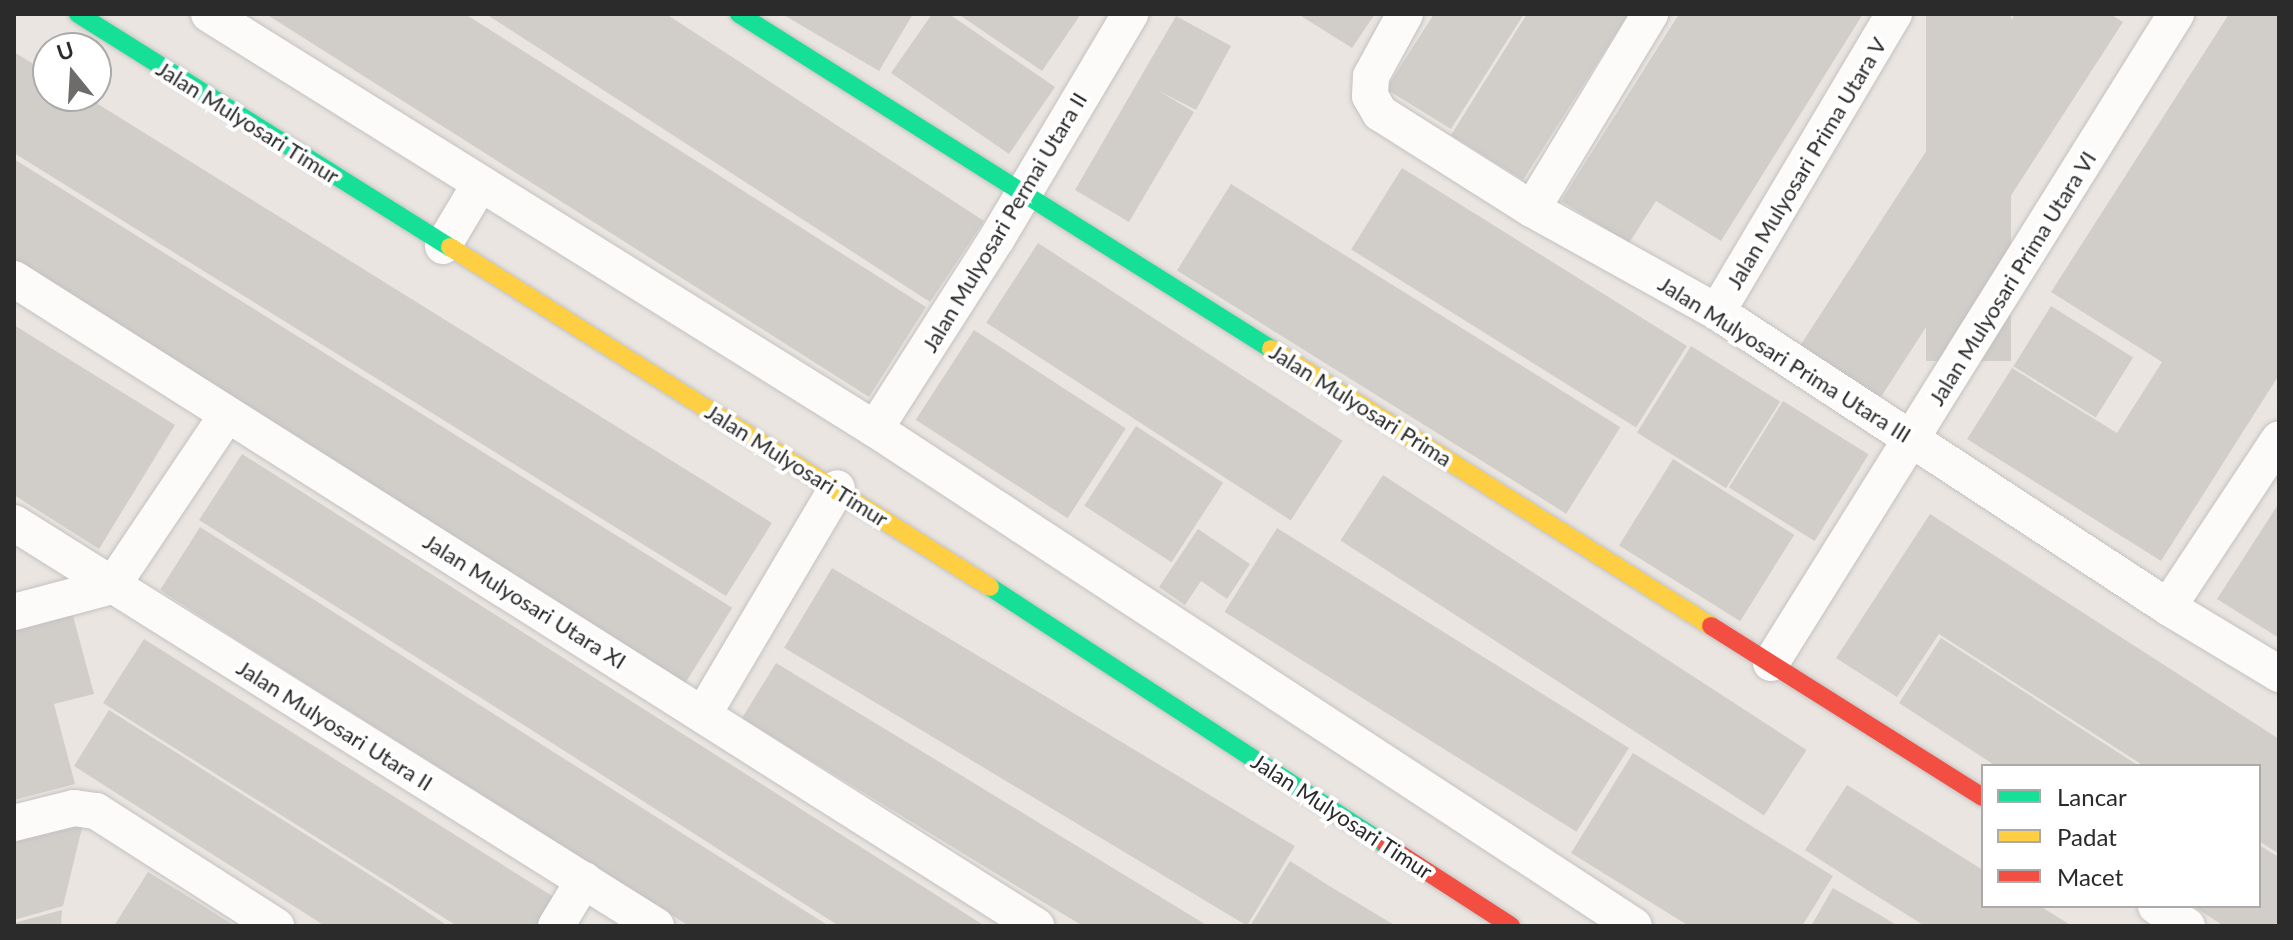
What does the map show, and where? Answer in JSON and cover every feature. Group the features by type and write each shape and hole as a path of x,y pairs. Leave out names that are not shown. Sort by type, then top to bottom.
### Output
{"street":[{"name":"Jalan Mulyosari Timur","path":"78,14 443,246 837,488 1511,926"},
{"path":"209,14 875,429 1587,914 1634,926"},
{"name":"Jalan Mulyosari Prima","path":"739,14 1981,796"},
{"name":"Jalan Mulyosari Permai Utara II","path":"875,429 1130,14"},
{"name":"Jalan Mulyosari Prima Utara III","path":"1405,14 1374,68 1373,106 1532,209 1717,312 2168,607 2279,674"},
{"path":"1532,209 1650,14"},
{"name":"Jalan Mulyosari Prima Utara V","path":"1717,312 1894,14"},
{"name":"Jalan Mulyosari Prima Utara VI","path":"1771,663 2176,14"},
{"path":"443,246 480,184"},
{"name":"Jalan Mulyosari Utara XI","path":"14,279 1036,926"},
{"path":"14,612 112,586 227,415"},
{"path":"2168,607 2279,439"},
{"path":"704,713 837,488"},
{"name":"Jalan Mulyosari Utara II","path":"14,523 656,926"},
{"path":"14,823 74,808 96,811 276,926"},
{"path":"556,926 584,880"},
{"path":"2159,908 2187,926"}],"building":[{"path":"266,14 465,14 926,307 869,397"},
{"path":"486,14 666,14 984,221 930,302"},
{"path":"782,14 913,14 879,71"},
{"path":"932,14 949,14 1055,87 1009,154 891,73"},
{"path":"958,14 1081,14 1042,71"},
{"path":"1298,14 1375,14 1352,48"},
{"path":"1434,14 1524,14 1451,129 1386,89"},
{"path":"1527,14 1628,14 1523,180 1451,135"},
{"path":"1679,14 1863,14 1721,241 1656,201 1629,243 1561,201"},
{"path":"1926,14 2011,14 2011,361 1926,361"},
{"path":"2015,14 2110,14 2123,22 1879,400 1798,349"},
{"path":"2229,14 2279,14 2279,375 2161,561 1967,439 2012,368 2117,433 2162,362 2051,292"},
{"path":"1176,16 1231,46 1196,110 1159,91 1194,112 1129,222 1075,190"},
{"path":"14,52 32,63 32,112 111,112 772,523 726,596 14,153"},
{"path":"14,159 732,608 684,685 14,266"},
{"path":"1402,168 1687,346 1636,427 1351,249"},
{"path":"1231,184 1620,427 1566,514 1177,271"},
{"path":"1038,243 1342,441 1291,520 986,323"},
{"path":"2051,306 2133,357 2096,418 2013,366"},
{"path":"14,325 175,425 99,549 14,495"},
{"path":"974,330 1126,429 1068,518 916,420"},
{"path":"1691,346 1780,402 1726,488 1637,433"},
{"path":"1783,401 1869,455 1815,541 1729,488"},
{"path":"1136,426 1223,483 1171,562 1084,506"},
{"path":"242,454 985,926 839,926 199,520"},
{"path":"1673,459 1794,535 1740,621 1619,546"},
{"path":"1383,475 1807,750 1764,815 1341,540"},
{"path":"2279,503 2279,638 2217,599"},
{"path":"1930,514 2279,739 2279,854 2261,842 2261,764 2141,764 1939,634 1897,697 1836,658"},
{"path":"200,527 829,926 689,926 225,632 160,590"},
{"path":"1277,528 1629,748 1576,832 1225,612"},
{"path":"1198,529 1250,564 1227,599 1201,581 1185,605 1159,587"},
{"path":"832,568 1295,846 1247,926 784,648"},
{"path":"72,612 94,694 54,704 75,784 14,800 14,627"},
{"path":"1941,638 2136,764 1993,764 1899,703"},
{"path":"144,639 560,901 545,926 457,926 103,703"},
{"path":"776,663 1208,926 1083,926 1000,876 742,718"},
{"path":"109,710 448,926 325,926 182,835 74,766"},
{"path":"1633,753 1833,876 1802,926 1689,926 1571,853"},
{"path":"1847,785 1981,869 1981,908 2043,908 2072,926 1925,926 1805,850"},
{"path":"84,820 63,906 14,920 14,839"},
{"path":"2261,846 2279,857 2279,926 2224,926 2196,908 2261,908"},
{"path":"1290,861 1331,887 1396,926 1250,926"},
{"path":"148,872 197,902 235,926 114,926"},
{"path":"1833,888 1880,915 1898,926 1811,926"},
{"path":"62,910 61,926 14,926 14,923"}],"traffic: fast":[{"path":"78,14 450,247"},
{"path":"739,14 1271,349"},
{"path":"990,587 1386,845"}],"traffic: slow":[{"path":"450,247 990,587"},
{"path":"1271,349 1711,626"}],"traffic: jam":[{"path":"1711,626 1981,796"},
{"path":"1386,845 1511,926"}]}
